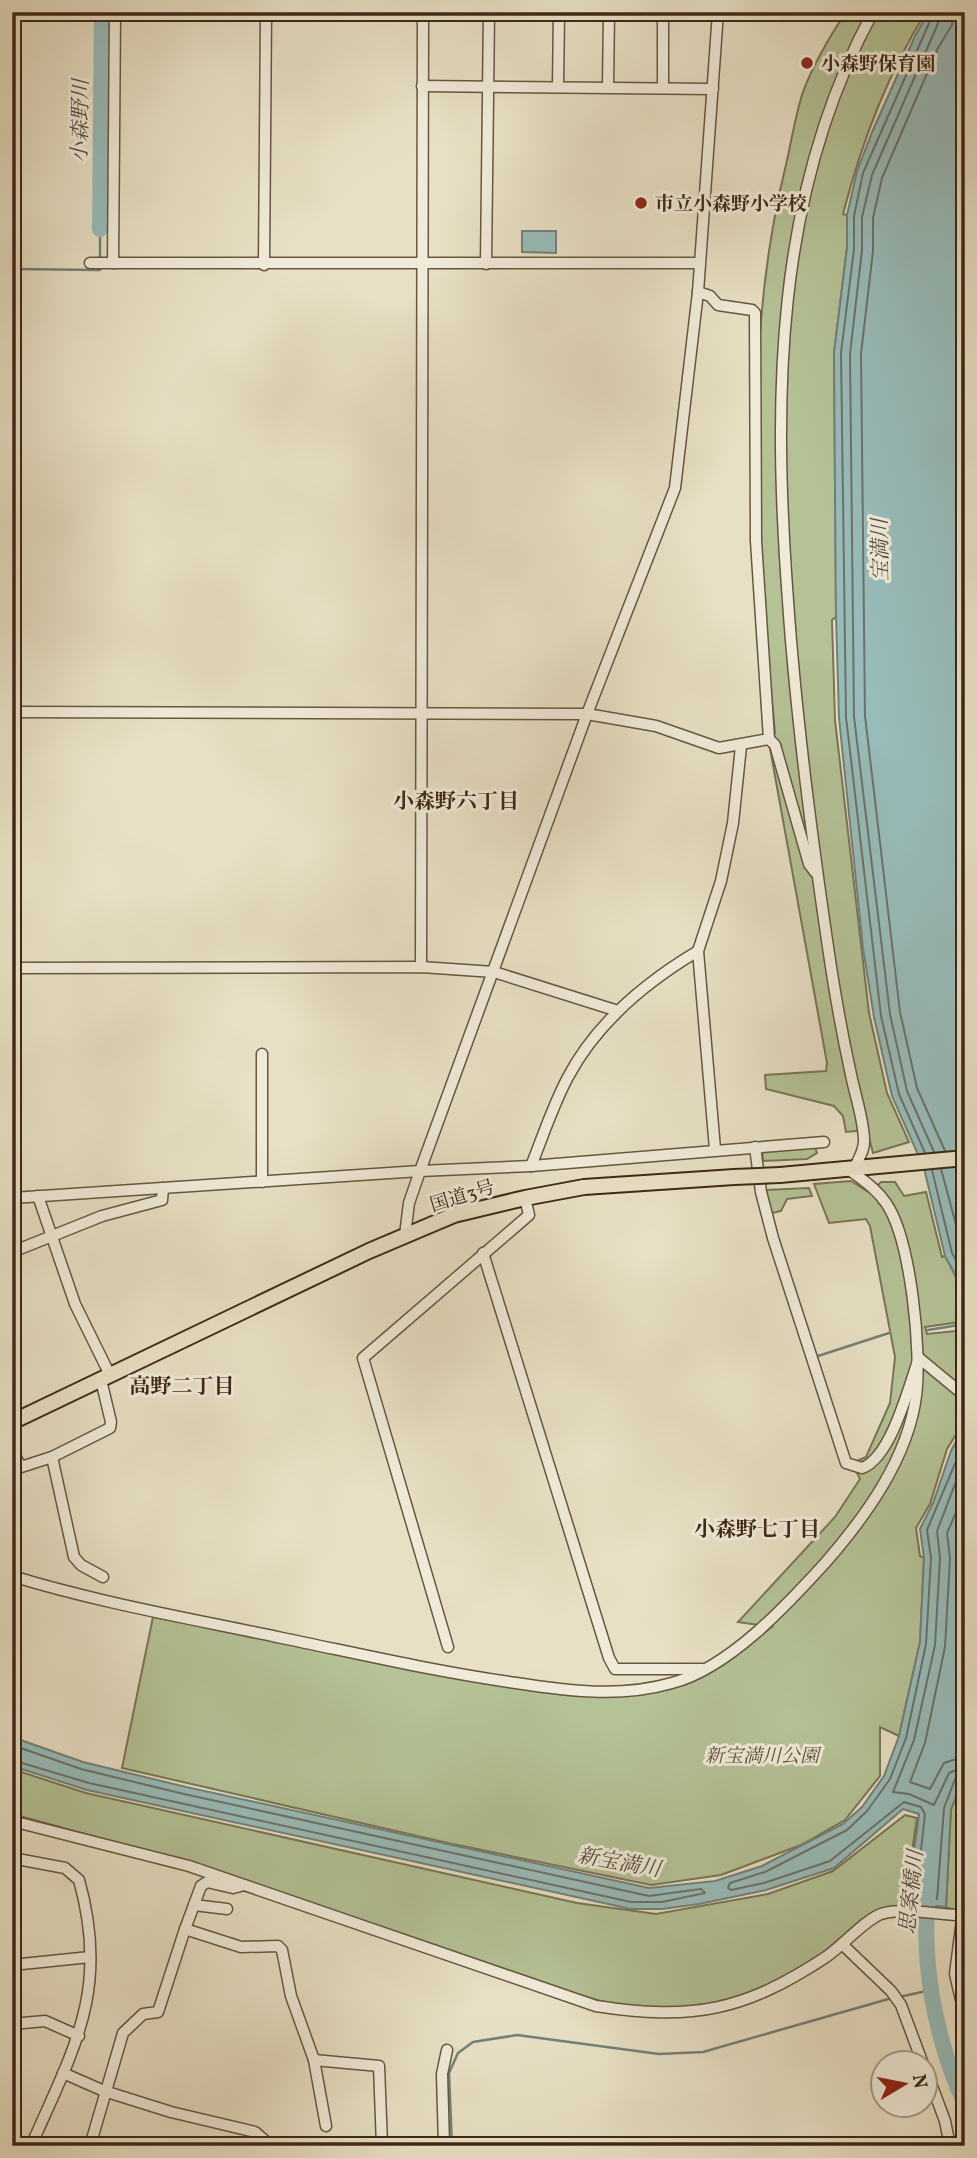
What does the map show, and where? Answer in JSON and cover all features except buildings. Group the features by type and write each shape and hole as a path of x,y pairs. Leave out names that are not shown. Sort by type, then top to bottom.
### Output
{"highway":[{"name":"国道3号","path":"12,1422 405,1235 454,1215 525,1198 584,1188 780,1175 965,1158"}],"street":[{"path":"113,263 115,12"},
{"path":"264,265 266,12"},
{"path":"421,967 423,12"},
{"path":"486,264 489,12"},
{"path":"558,87 559,12"},
{"path":"608,87 609,12"},
{"path":"663,12 663,87"},
{"path":"405,1235 409,1203 420,1171 587,714 675,488 698,292 718,12"},
{"path":"12,1576 411,1665 545,1688 612,1693 651,1689 675,1683 706,1669 760,1628 844,1541 897,1460 914,1414 919,1358 908,1274 897,1224 887,1204 851,1167 864,1138 834,991 817,875 797,706 780,468 784,320 796,231 816,150 836,89 873,12"},
{"path":"422,86 713,89"},
{"path":"90,263 699,263"},
{"path":"698,292 710,296 718,305 752,310 755,313 756,541 769,739 775,745 809,864 817,875"},
{"path":"12,712 587,714 656,726 719,748 769,739"},
{"path":"715,1149 698,951 712,916 733,823 741,746"},
{"path":"531,1166 569,1075 618,1011 628,999 698,951"},
{"path":"12,968 421,967 494,972 618,1011"},
{"path":"262,1054 262,1182"},
{"path":"12,1198 531,1166 824,1142"},
{"path":"755,1147 759,1186 770,1227 846,1463 862,1468 874,1461 897,1422 919,1358"},
{"path":"12,1252 102,1216 162,1200 163,1188"},
{"path":"12,1450 21,1467 52,1457 110,1428 111,1422 106,1378 75,1304 38,1196"},
{"path":"448,1647 363,1358 529,1215 525,1198"},
{"path":"483,1253 599,1629 615,1669 706,1669"},
{"path":"919,1358 965,1396"},
{"path":"52,1457 74,1557 80,1565 103,1577"},
{"path":"12,1821 118,1846 246,1885 597,2006 640,2013 688,2013 718,2009 791,1980 843,1945 878,1915 893,1912 961,1911 956,1973 965,2017"},
{"path":"12,1858 65,1868 79,1880 90,1957 91,1984 79,2036 32,2146"},
{"path":"90,2146 104,2091 123,2034 143,2014 158,2012 201,1886 207,1882 233,1888 246,1885"},
{"path":"194,1905 227,1909"},
{"path":"185,1929 241,1947 278,1946 282,1950 291,1996 314,2060 326,2126"},
{"path":"843,1945 891,1991 901,2005 918,2050"},
{"path":"12,1965 90,1957"},
{"path":"12,2024 45,2021 79,2036"},
{"path":"423,2146 444,2145 442,2074 447,2050"},
{"path":"314,2060 379,2066 382,2146"},
{"path":"63,2073 104,2091 171,2112 255,2132 271,2146"},
{"path":"939,2107 950,2146"}],"green space":[{"path":"846,12 926,12 900,59 877,110 858,161 843,214 847,215 847,248 834,353 836,617 832,620 835,720 869,1013 887,1093 909,1142 873,1153 867,1130 846,1132 843,1116 834,1106 766,1089 765,1075 826,1071 827,1063 769,743 775,733 758,521 756,450 762,308 771,238 800,101 817,61"},
{"path":"815,1147 817,1153 807,1159 763,1161 762,1149"},
{"name":"新宝満川公園","path":"851,1181 870,1193 881,1182 895,1182 904,1196 926,1192 942,1257 945,1256 957,1280 963,1305 959,1322 925,1327 927,1334 965,1330 965,1420 947,1449 930,1504 916,1528 920,1556 924,1558 920,1642 899,1736 880,1727 880,1776 845,1820 801,1845 721,1875 651,1885 448,1843 122,1768 153,1617 545,1691 598,1695 651,1693 686,1684 720,1667 772,1627 738,1622 835,1517 860,1479 852,1463 866,1457 890,1403 895,1357 870,1226 866,1219 829,1223 814,1184"},
{"path":"809,1188 812,1196 787,1199 781,1211 772,1213 765,1190"},
{"path":"12,1769 86,1793 577,1903 656,1914 768,1894 833,1871 905,1815 917,1818 904,1906 881,1911 870,1917 808,1965 746,1994 701,2006 649,2010 576,1994 195,1864 12,1814"},
{"path":"965,1775 965,1915 946,1907 951,1809"}],"water":[{"name":"宝満川","path":"929,12 965,12 965,1317 959,1281 945,1256 924,1168 892,1096 874,1017 863,948 839,718 836,617 834,353 847,248 847,215 857,171 873,130 915,36"},
{"path":"522,231 556,231 556,253 522,252"},
{"path":"965,1425 965,1775 951,1809 946,1907 907,1903 919,1814 903,1809 834,1868 766,1890 699,1904 662,1909 631,1909 87,1790 12,1766 12,1737 83,1762 186,1787 649,1888 715,1881 762,1866 843,1824 862,1807 884,1776 899,1736 920,1642 924,1558 920,1529 933,1503 951,1451"}],"waterway":[{"name":"小森野川","path":"100,229 102,12"},
{"path":"100,229 100,260"},
{"path":"12,269 100,270 100,267"},
{"path":"928,1330 965,1324"},
{"path":"818,1356 889,1333"},
{"name":"思案橋川","path":"929,1884 926,1940 932,1997 945,2052 965,2104"},
{"path":"899,1997 931,1990"},
{"path":"452,2146 449,2073 458,2053 473,2042 517,2035 659,2054 703,2052 892,1998"}],"place":[{"name":"小森野保育園","path":"807,63"},
{"name":"市立小森野小学校","path":"641,203"}],"district":[{"name":"小森野六丁目","path":"456,801"},
{"name":"高野二丁目","path":"182,1386"},
{"name":"小森野七丁目","path":"757,1529"}],"water label":[{"name":"新宝満川","path":"619,1862"}]}
